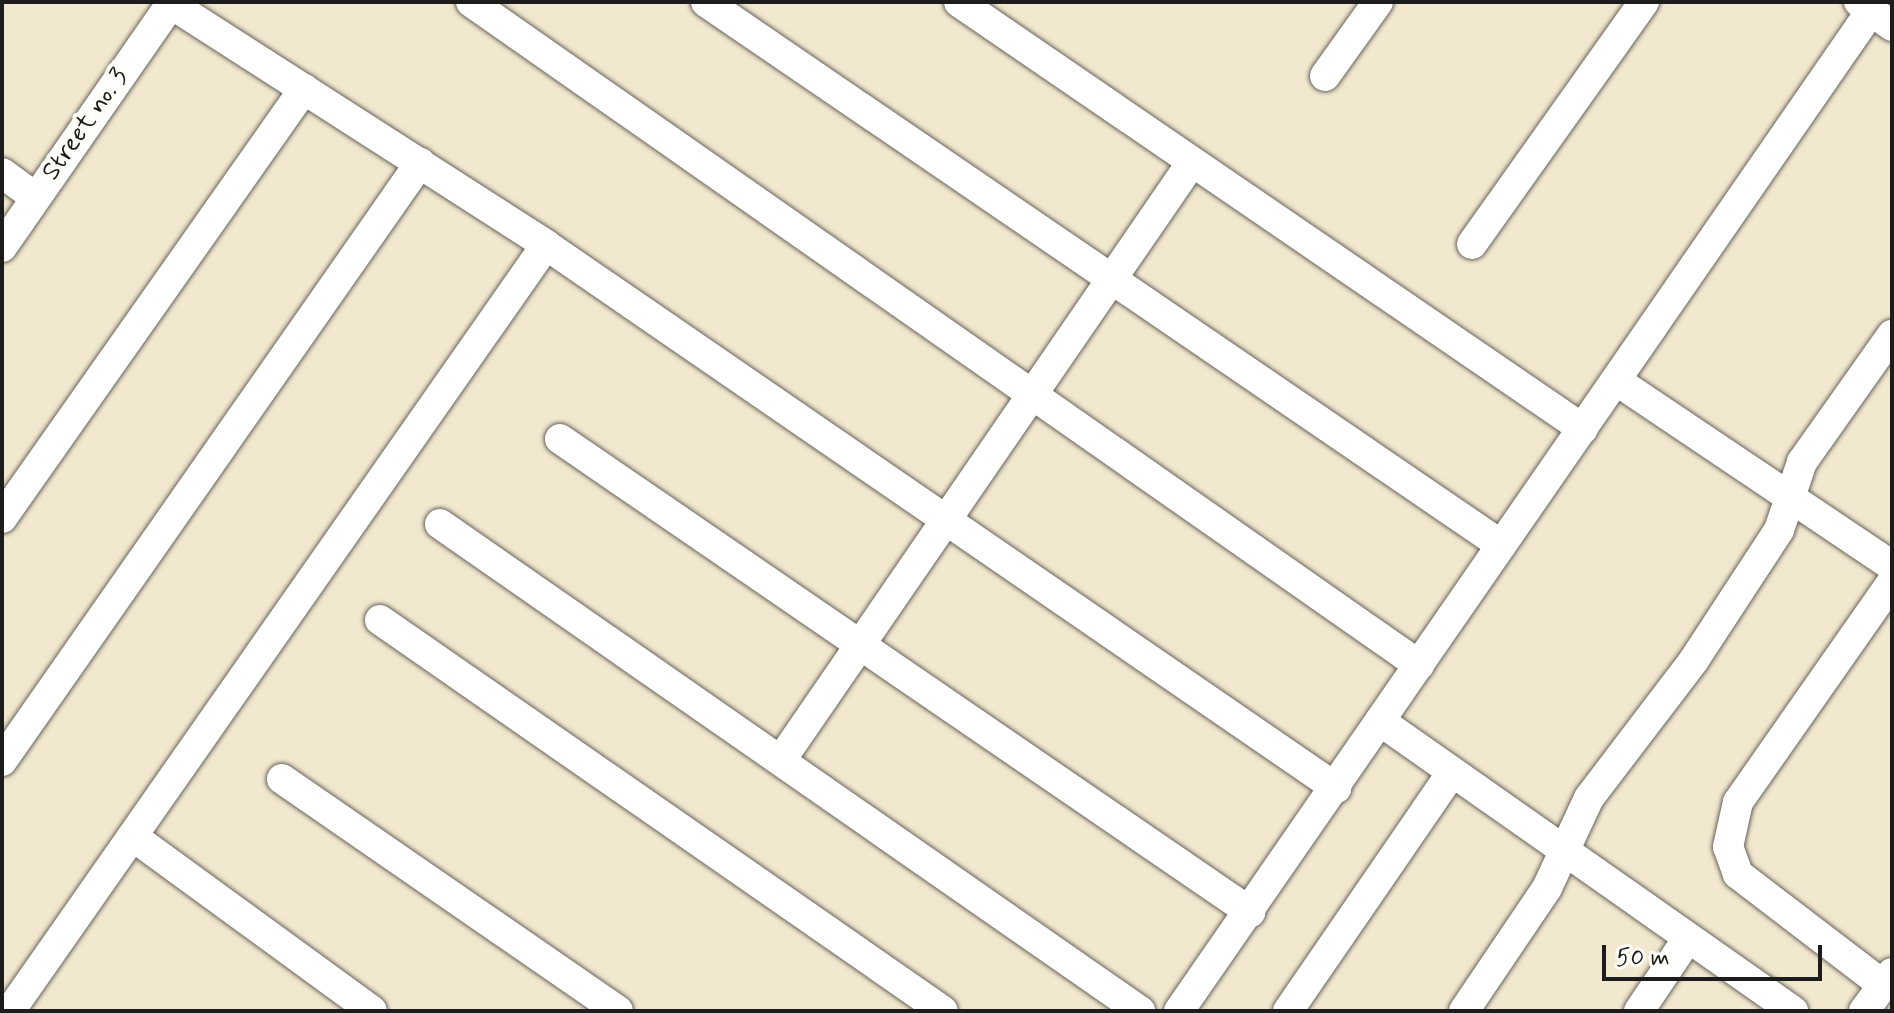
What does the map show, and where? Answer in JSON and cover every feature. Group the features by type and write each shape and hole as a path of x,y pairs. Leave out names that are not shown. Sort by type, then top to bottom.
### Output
{"street":[{"path":"471,2 1027,396 1419,665"},
{"path":"706,2 1501,545"},
{"path":"959,2 1190,165 1583,429"},
{"path":"1325,76 1378,2"},
{"path":"1472,244 1644,2"},
{"path":"170,3 546,245 1336,788"},
{"name":"Street no. 3","path":"2,247 170,3"},
{"path":"1179,1011 1874,13"},
{"path":"2,518 304,89"},
{"path":"2,761 420,163"},
{"path":"783,757 943,517 1190,165"},
{"path":"2,173 35,197"},
{"path":"10,1011 135,838 546,245"},
{"path":"1464,1011 1547,888 1561,849 1589,798 1737,595 1786,518 1802,462 1892,335"},
{"path":"1617,381 1892,566"},
{"path":"560,439 1250,912"},
{"path":"440,524 783,757 1140,1011"},
{"path":"1864,1011 1888,979 1738,874 1728,847 1738,802 1892,582"},
{"path":"380,620 943,1011"},
{"path":"1380,721 1686,941 1793,1011"},
{"path":"1288,1011 1452,772"},
{"path":"282,779 618,1011"},
{"path":"135,838 370,1010"},
{"path":"1639,1011 1686,941"}]}
